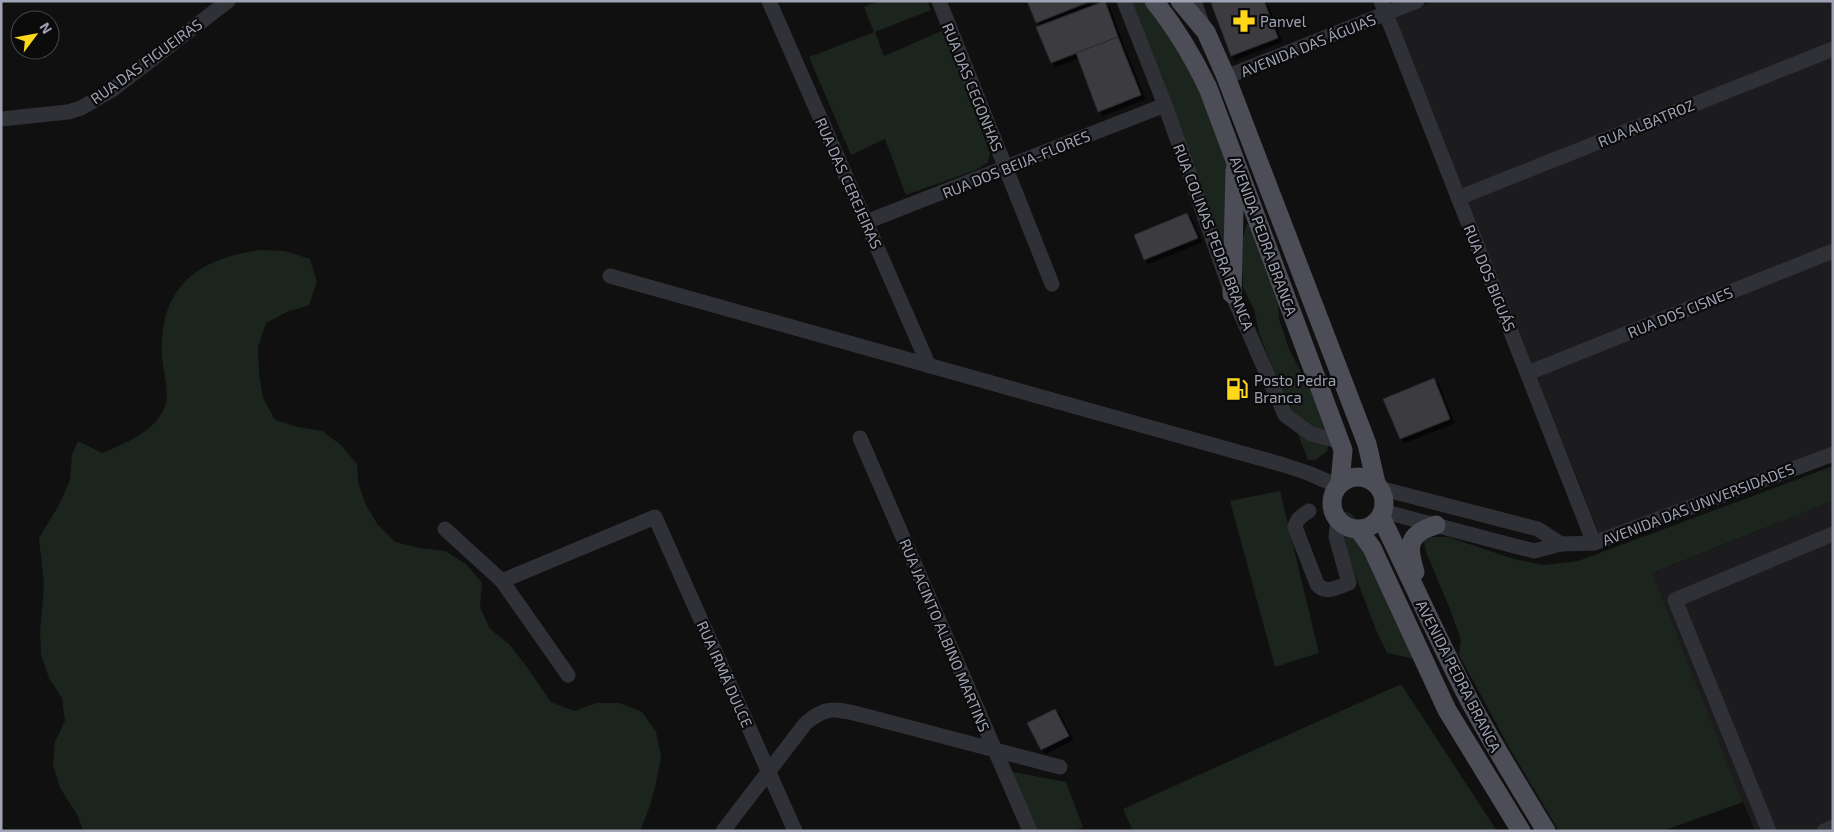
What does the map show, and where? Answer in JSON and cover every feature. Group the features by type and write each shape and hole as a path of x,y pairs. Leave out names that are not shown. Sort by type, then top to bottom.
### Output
{"main road":[{"name":"AVENIDA PEDRA BRANCA","path":"1154,1 1174,28 1199,69 1235,158 1343,450 1339,484"},
{"name":"AVENIDA PEDRA BRANCA","path":"1180,1 1206,32 1226,77 1367,444 1377,486"},
{"path":"1232,294 1235,158"},
{"path":"1365,477 1377,486 1385,501 1381,514 1368,528 1352,529 1338,520 1332,505 1339,484 1348,478 1365,477"},
{"name":"AVENIDA PEDRA BRANCA","path":"1381,514 1427,616 1485,728 1546,831"},
{"path":"1427,616 1409,549 1412,540 1421,529 1436,525"},
{"name":"AVENIDA PEDRA BRANCA","path":"1359,530 1372,548 1447,710 1522,831"}],"street":[{"name":"RUA DAS CEREJEIRAS","path":"769,1 929,366"},
{"name":"RUA DAS CEGONHAS","path":"939,1 1052,284"},
{"name":"RUA COLINAS PEDRA BRANCA","path":"1124,1 1165,105 1232,294 1286,415 1311,434 1339,441"},
{"name":"AVENIDA PEDRA BRANCA","path":"1194,1 1206,32"},
{"name":"AVENIDA DAS ÁGUIAS","path":"1226,77 1383,8 1417,1"},
{"name":"RUA DAS FIGUEIRAS","path":"1,119 68,112 81,108 112,90 224,3"},
{"name":"RUA DOS BIGUÁS","path":"1383,8 1594,543"},
{"name":"RUA ALBATROZ","path":"1458,198 1833,49"},
{"name":"RUA DOS BEIJA-FLORES","path":"866,222 1165,105"},
{"name":"RUA DOS CISNES","path":"1528,373 1833,252"},
{"path":"610,276 1284,465 1339,484"},
{"name":"RUA JACINTO ALBINO MARTINS","path":"860,438 1030,831"},
{"name":"AVENIDA DAS UNIVERSIDADES","path":"1381,514 1436,525 1534,551 1561,544 1594,543 1833,454"},
{"path":"1377,486 1538,529 1561,544"},
{"path":"1309,512 1301,516 1295,527 1316,584 1320,589 1326,591 1350,583 1336,537 1338,520"},
{"name":"RUA IRMÃ DULCE","path":"502,581 655,517 795,831"},
{"path":"446,530 502,581 568,675"},
{"path":"1769,831 1675,600 1833,534"},
{"path":"723,831 805,724 822,711 833,709 862,715 1060,768"},
{"path":"1824,831 1833,827"}],"shaded area":[{"path":"879,1 927,1 931,10 875,32 884,56 944,30 990,153 988,162 976,170 906,195 885,139 851,155 809,57 874,32 864,7"},
{"path":"1129,1 1145,2 1196,76 1228,168 1225,249"},
{"path":"1434,1 1833,1 1833,446 1601,538 1394,17"},
{"path":"1247,224 1250,225 1278,296 1279,319 1289,349 1302,374 1311,382 1330,440 1327,451 1315,460 1308,460 1259,333 1254,309 1243,287 1241,243"},
{"path":"261,250 285,251 310,259 317,282 309,305 287,312 266,323 258,347 259,373 263,398 275,420 298,427 322,431 341,445 357,464 358,482 366,505 378,525 395,542 419,548 445,551 466,564 482,583 480,607 490,629 509,644 551,702 574,711 596,703 620,703 642,712 656,732 661,756 650,806 640,831 83,831 78,816 60,788 53,765 55,742 65,721 62,698 49,678 41,655 40,632 44,585 39,538 59,505 70,480 72,454 78,441 102,453 140,435 162,413 167,393 162,357 162,333 167,312 175,295 186,281 200,269 218,260"},
{"path":"1833,466 1833,501 1652,573 1743,802 1663,831 1559,831 1510,749 1459,655 1461,640 1426,552 1424,541 1431,537 1448,537 1514,559 1544,565 1578,561"},
{"path":"1280,491 1319,653 1275,667 1230,501"},
{"path":"1833,501 1833,831 1755,831 1650,574"},
{"path":"1334,509 1350,513 1359,522 1415,659 1387,653 1331,513"},
{"path":"1401,684 1497,831 1133,831 1123,809"},
{"path":"1008,771 1066,782 1083,827 1074,831 1032,831"}],"building":[{"path":"1027,1 1091,1 1036,23"},
{"path":"1105,1 1118,37 1051,63 1036,27"},
{"name":"Panvel","path":"1216,1 1264,1 1278,38 1231,56 1211,3"},
{"path":"1118,37 1141,95 1098,112 1076,53"},
{"path":"1187,213 1198,238 1144,260 1134,235"},
{"path":"1434,378 1450,419 1400,439 1383,399"},
{"path":"1055,709 1069,736 1041,750 1027,723"}],"place":[{"name":"Panvel","path":"1244,21"},
{"name":"Posto Pedra Branca","path":"1237,389"}]}
